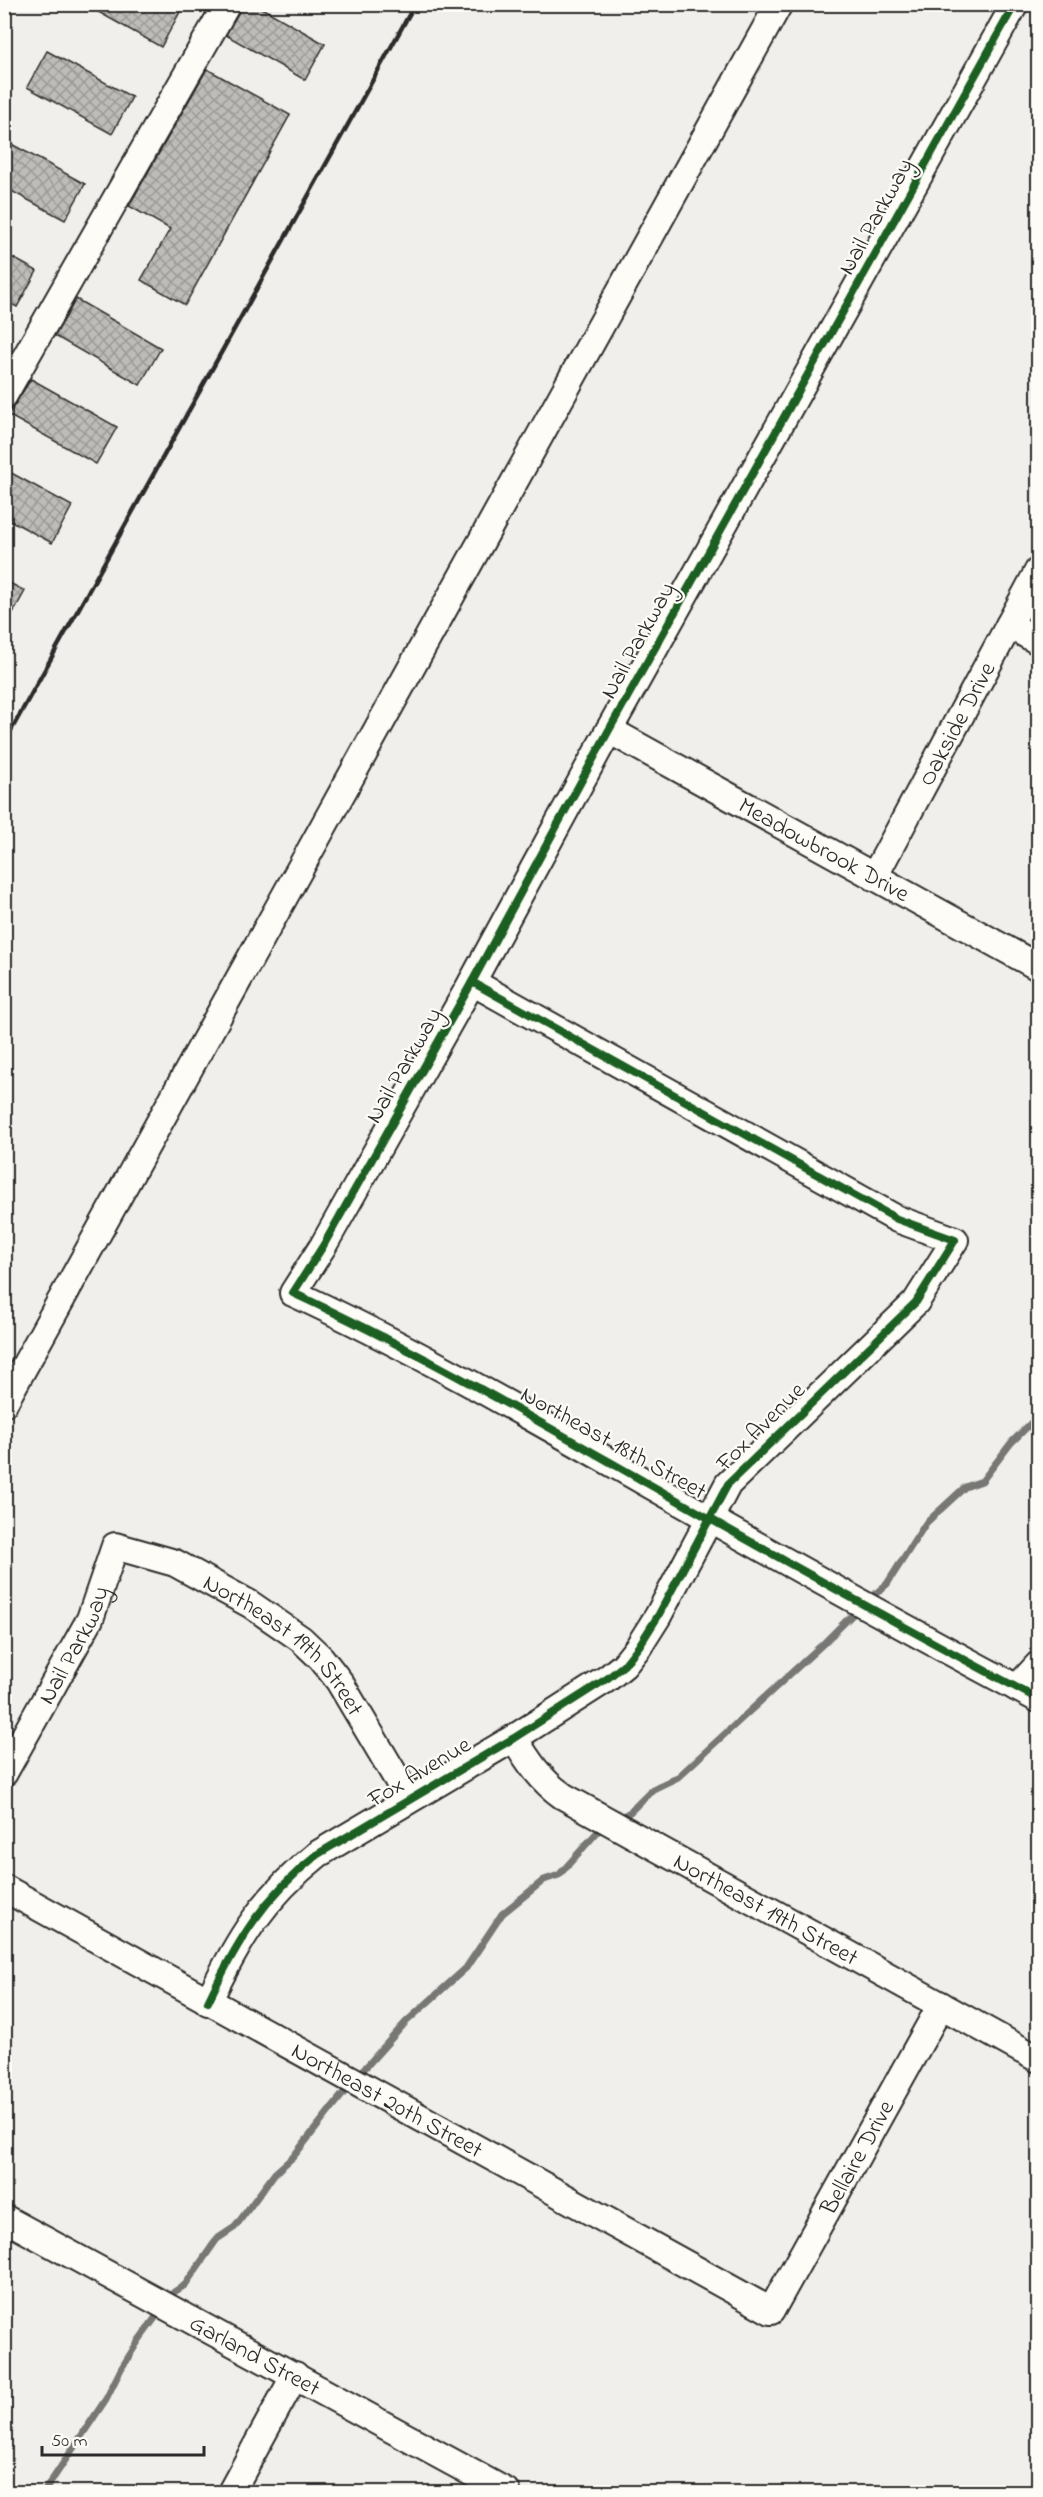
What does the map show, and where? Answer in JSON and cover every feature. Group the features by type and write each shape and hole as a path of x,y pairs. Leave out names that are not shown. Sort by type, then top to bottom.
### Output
{"street":[{"path":"4,395 227,4"},
{"path":"4,1402 779,4"},
{"name":"Nail Parkway","path":"293,1293 323,1246 472,982 609,730 1015,4"},
{"name":"Oakside Drive","path":"874,877 1038,571"},
{"path":"1009,625 1038,641"},
{"name":"Meadowbrook Drive","path":"609,730 1038,968"},
{"name":"Fox Avenue","path":"208,2002 241,1937 273,1894 291,1875 318,1854 514,1738 608,1678 624,1665 658,1616 728,1484 916,1302 955,1240 897,1219 472,982"},
{"name":"Northeast 18th Street","path":"293,1293 353,1321 446,1370 1028,1694"},
{"name":"Nail Parkway","path":"4,1773 90,1619 115,1545"},
{"name":"Northeast 19th Street","path":"115,1545 175,1563 250,1604 301,1639 321,1658 339,1681 409,1799"},
{"path":"1028,1694 1038,1665"},
{"name":"Northeast 19th Street","path":"514,1738 537,1773 550,1787 598,1816 1038,2059"},
{"name":"Northeast 20th Street","path":"4,1888 771,2311"},
{"name":"Bellaire Drive","path":"771,2311 941,2005"},
{"name":"Garland Street","path":"4,2218 174,2308 507,2493"},
{"path":"231,2493 295,2375"}],"building":[{"path":"84,4 170,4 181,10 161,47"},
{"path":"242,4 255,4 325,44 305,80 226,35"},
{"path":"47,51 132,97 112,134 27,87"},
{"path":"207,69 290,115 185,305 141,280 170,229 129,206"},
{"path":"4,140 85,184 65,220 4,187"},
{"path":"4,253 37,271 17,307 4,300"},
{"path":"76,299 161,348 140,385 55,336"},
{"path":"31,379 117,427 96,464 8,415"},
{"path":"4,469 72,506 52,543 4,517"},
{"path":"4,580 25,591 4,629"}],"waterway":[{"path":"867,1601 887,1584 926,1523 965,1487 982,1481 1011,1443 1038,1416"},
{"path":"618,1819 630,1812 653,1789 678,1777 859,1608"},
{"path":"357,2077 406,2022 466,1968 502,1914 544,1880 559,1875 600,1829 607,1826"},
{"path":"44,2492 106,2399 139,2340 174,2292 185,2285 217,2239 235,2227 275,2173 293,2157 350,2085"}],"railway":[{"path":"4,743 415,4"}],"cycle path":[{"path":"1015,4 609,730 472,982 323,1246 293,1293 471,1384 792,1565 1038,1699"},
{"path":"208,2002 230,1958 254,1921 282,1887 318,1854 514,1738 608,1678 624,1665 658,1616 728,1484 916,1302 955,1240 897,1219 472,982"}]}
